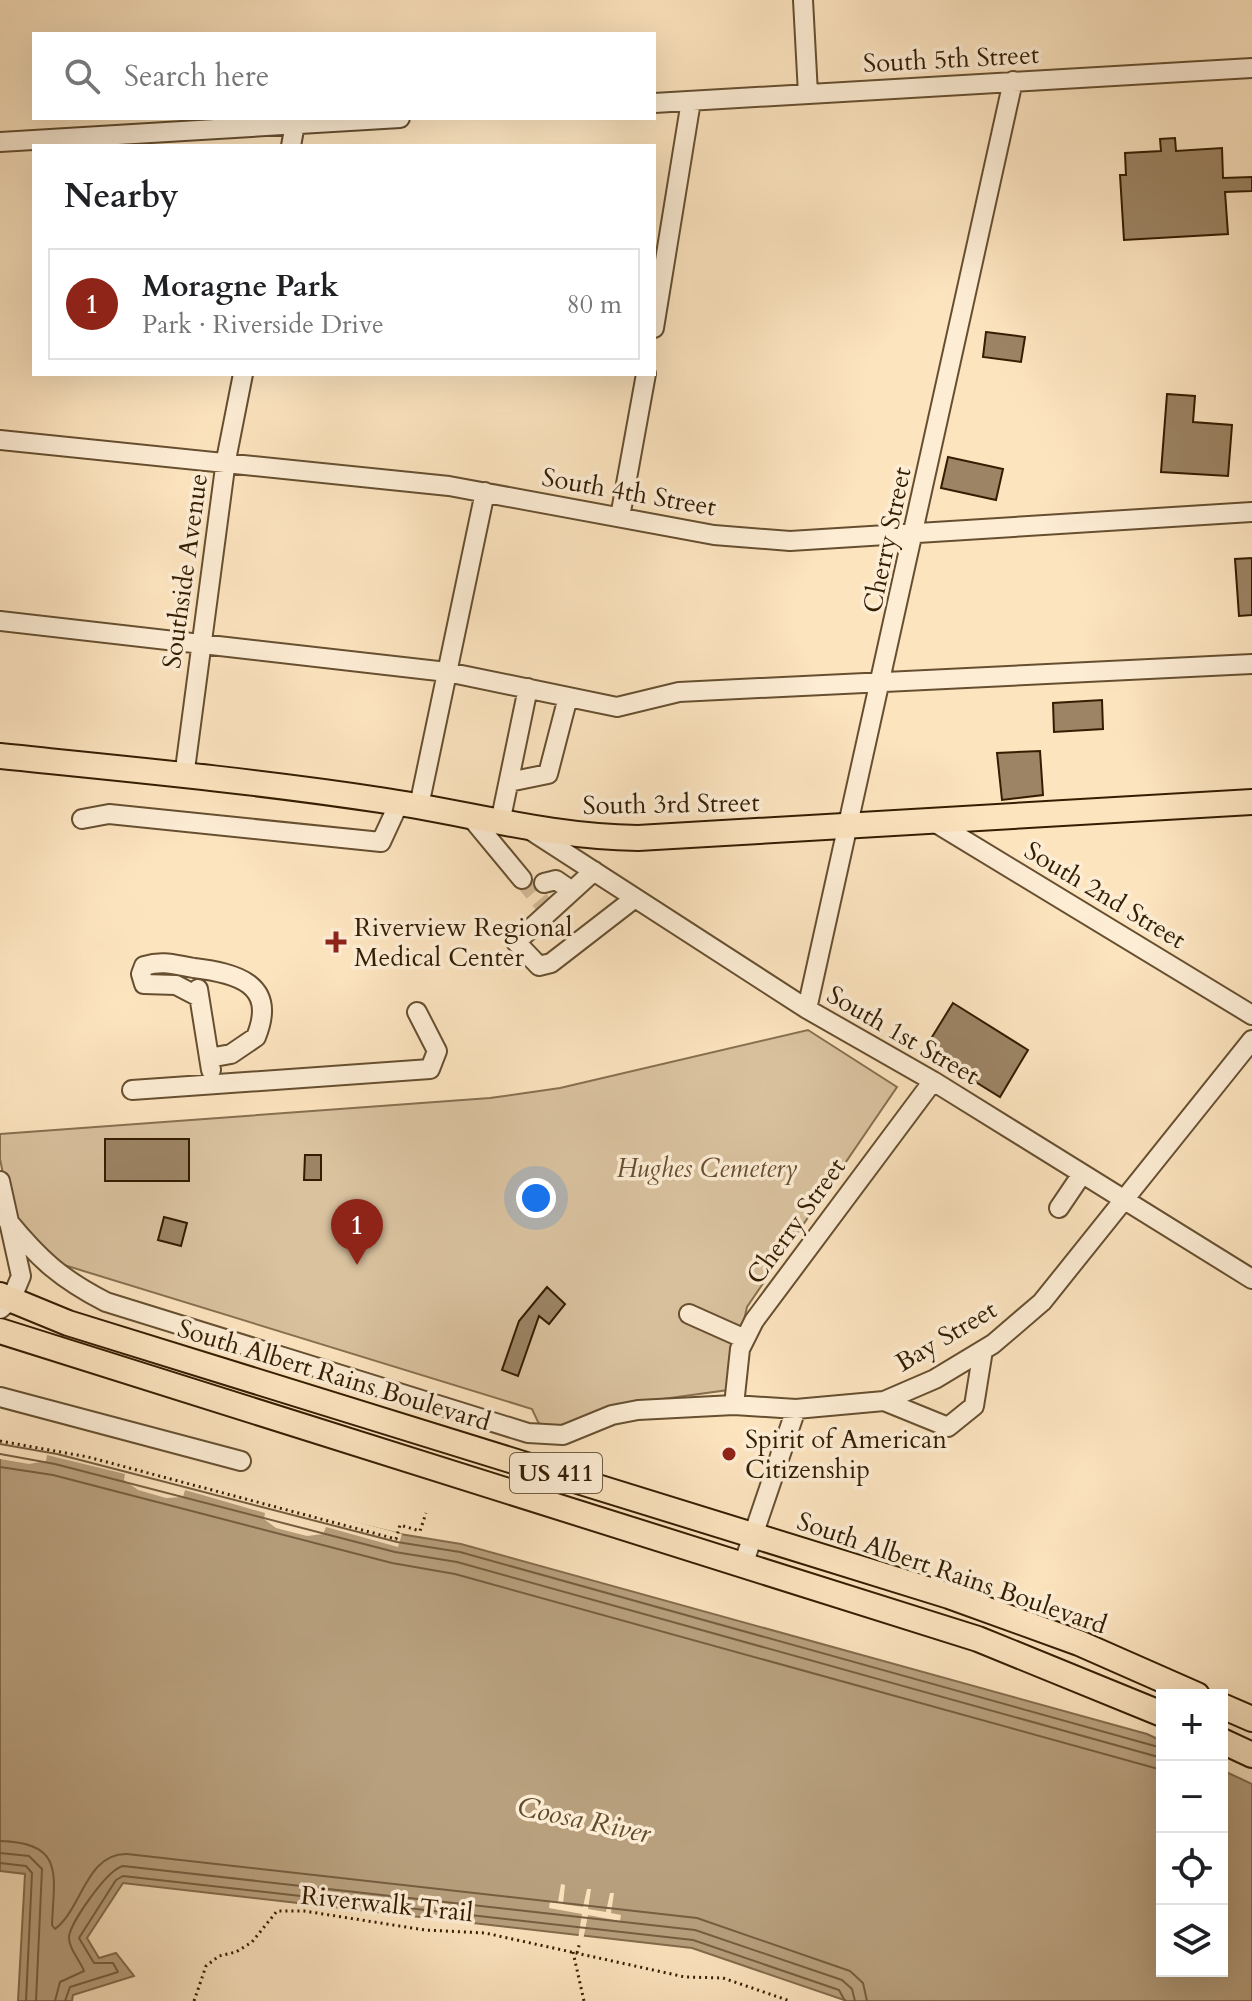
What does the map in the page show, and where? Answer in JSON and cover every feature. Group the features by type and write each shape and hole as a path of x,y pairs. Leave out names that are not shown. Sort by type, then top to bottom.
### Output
{"main road":[{"name":"South 3rd Street","path":"0,756 409,804 530,830 638,838 1252,802"},
{"name":"South Albert Rains Boulevard","path":"4,1301 751,1533 1042,1629 1183,1689"},
{"name":"South Albert Rains Boulevard","path":"0,1331 978,1639 1156,1712"},
{"path":"1228,1709 1252,1719"},
{"path":"1228,1744 1252,1755"}],"street":[{"path":"803,0 808,94"},
{"name":"South 5th Street","path":"656,103 1252,68"},
{"name":"Cherry Street","path":"807,1009 882,683 1013,81"},
{"path":"656,308 660,267 691,101"},
{"path":"0,142 365,120"},
{"path":"291,144 295,124"},
{"name":"Southside Avenue","path":"184,777 226,460 243,376"},
{"path":"620,517 646,376"},
{"name":"South 4th Street","path":"0,440 226,460 485,492 714,535 790,541 1252,512"},
{"path":"82,819 109,814 381,842 409,804 447,672 485,492"},
{"path":"0,621 447,672 617,707 679,692 1252,664"},
{"path":"500,823 528,688"},
{"path":"509,782 548,774 568,697"},
{"path":"469,815 522,879"},
{"name":"South 2nd Street","path":"931,820 1252,1015"},
{"name":"South 1st Street","path":"530,830 807,1009 933,1081 1252,1279"},
{"path":"594,871 547,908 516,942 539,966 551,963 635,898"},
{"path":"544,883 556,880 572,891"},
{"path":"199,997 176,985 144,984 141,974 144,966 159,961 224,970 239,977 257,992 261,1014 256,1037 231,1054 209,1058"},
{"path":"195,968 214,1084"},
{"path":"132,1090 430,1069 437,1051 417,1012"},
{"name":"Bay Street","path":"8,1221 40,1260 71,1284 106,1302 528,1433 563,1435 612,1415 638,1410 734,1405 796,1409 884,1401 935,1379 983,1350 1042,1302 1252,1040"},
{"name":"Cherry Street","path":"734,1405 740,1349 754,1321 933,1081"},
{"path":"1059,1208 1082,1174"},
{"path":"0,1181 21,1276 4,1301"},
{"path":"689,1314 745,1339"},
{"path":"884,1401 948,1427 974,1406 983,1350"},
{"path":"0,1397 241,1461"},
{"path":"743,1565 751,1533 796,1409"}],"path":[{"path":"0,1441 88,1457 396,1539 400,1525 420,1531 426,1513"},
{"name":"Riverwalk Trail","path":"194,2001 206,1966 219,1956 252,1942 277,1911 304,1911 425,1930 485,1933 685,1977 723,1978 790,2001"},
{"path":"580,1942 575,1953 584,2001"}],"green space":[{"name":"Hughes Cemetery","path":"808,1030 897,1087 747,1307 728,1390 619,1405 567,1427 545,1428 532,1409 51,1261 10,1209 0,1159 0,1134 490,1098 560,1088"}],"water":[{"name":"Coosa River","path":"0,1436 400,1534 461,1544 1147,1734 1156,1738 1156,1977 1228,1977 1228,1773 1252,1784 1252,2001 847,2001 692,1948 123,1883 87,1938 99,1958 116,1953 134,1976 73,1995 72,2001 18,2001 25,1874 0,1871"}],"pier":[{"path":"0,1433 96,1453 402,1534 398,1547 326,1527 323,1534 307,1536 276,1528 264,1519 265,1513 185,1490 183,1497 166,1498 138,1490 124,1480 125,1474 47,1455 46,1461 29,1464 0,1459"},
{"path":"561,1884 565,1885 563,1904 583,1907 587,1889 591,1889 588,1909 606,1912 610,1893 614,1893 611,1913 621,1915 620,1921 588,1915 583,1940 578,1939 582,1914 549,1908 550,1901 558,1902"}],"building":[{"path":"1175,138 1176,151 1222,148 1223,178 1252,177 1252,191 1225,192 1228,234 1124,240 1120,175 1126,175 1125,153 1161,151 1160,139"},
{"path":"986,332 1025,337 1021,362 983,357"},
{"path":"1167,394 1195,396 1193,422 1232,425 1228,476 1161,472"},
{"path":"948,457 1003,469 996,500 941,488"},
{"path":"1252,558 1252,615 1239,616 1235,559"},
{"path":"1102,700 1103,729 1054,732 1053,703"},
{"path":"1040,751 1043,795 1002,800 997,753"},
{"path":"953,1003 1028,1050 1000,1097 924,1050"},
{"path":"105,1139 189,1139 189,1181 105,1181"},
{"path":"305,1155 321,1155 321,1180 304,1180"},
{"path":"164,1217 187,1223 181,1246 158,1240"},
{"path":"547,1287 565,1304 549,1324 539,1316 518,1376 502,1370 519,1321"}],"tunnel":[{"path":"522,879 543,904"}],"place":[{"name":"Riverview Regional Medical Center","path":"336,942"},
{"name":"Moragne Park","path":"357,1265"},
{"name":"Spirit of American Citizenship","path":"729,1454"}]}
